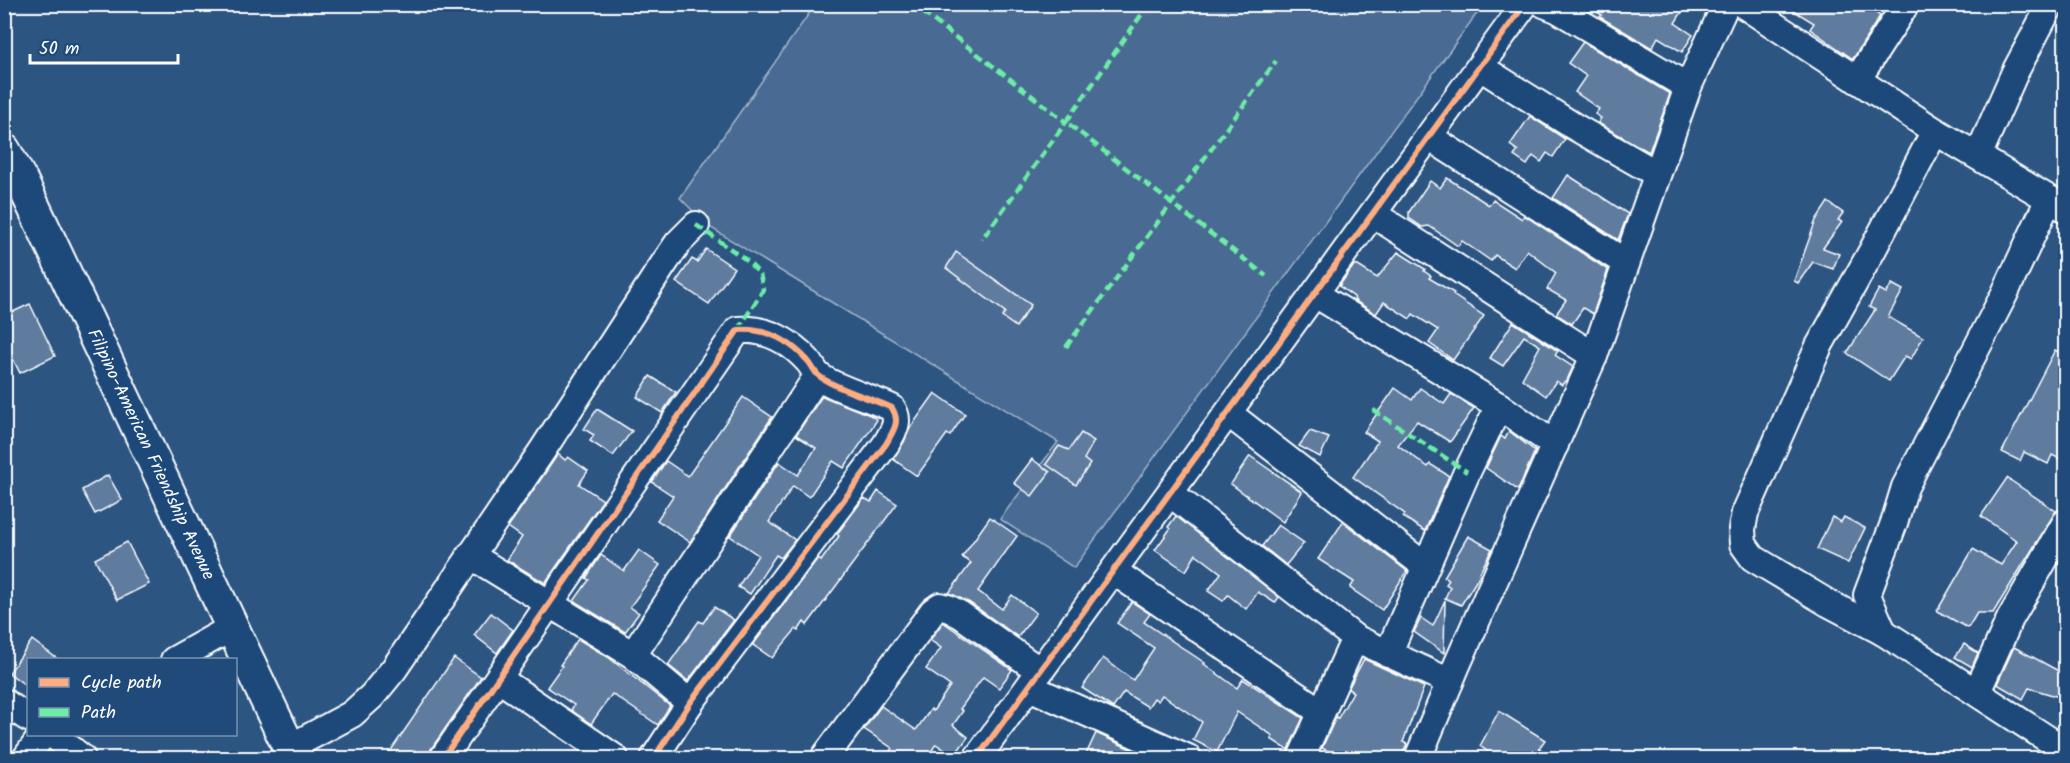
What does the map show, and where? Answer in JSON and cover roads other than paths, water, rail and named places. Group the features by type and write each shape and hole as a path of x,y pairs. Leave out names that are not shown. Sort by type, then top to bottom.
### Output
{"main road":[{"name":"Filipino-American Friendship Avenue","path":"4,150 21,180 292,753"}],"street":[{"path":"977,759 1525,4"},
{"path":"1544,4 1557,9 1688,87"},
{"path":"1419,759 1450,682 1594,356 1688,87 1726,4"},
{"path":"1742,4 1935,131 2057,204 2004,295 1905,487 1867,595 1883,632"},
{"path":"1857,80 1906,4"},
{"path":"1978,156 2011,81 2051,4"},
{"path":"1480,67 1575,128 1658,174"},
{"path":"1935,131 1819,346 1745,513 1742,529 1743,544 1753,558 1828,603 1883,632 2066,751"},
{"path":"1429,137 1626,263"},
{"path":"1373,214 1594,356"},
{"path":"292,753 352,714 372,696 394,669 542,451 678,243 696,225"},
{"path":"1315,294 1499,406 1555,445"},
{"path":"443,759 738,330 754,329 777,337 799,352 818,375 892,408 897,421 896,426 879,453 690,703 654,759"},
{"path":"633,655 818,375"},
{"path":"1388,654 1467,472 1499,406"},
{"path":"1228,413 1425,566"},
{"path":"1170,493 1354,638 1450,682"},
{"path":"1977,692 2010,619 2066,522"},
{"path":"470,555 633,655 690,703"},
{"path":"1113,571 1321,712"},
{"path":"1828,603 1849,601 1867,595"},
{"path":"824,759 933,611 940,606 961,615 1034,679 1188,759"},
{"path":"178,658 233,627"},
{"path":"1300,759 1354,638"},
{"path":"499,678 615,759"},
{"path":"4,702 27,717"},
{"path":"26,759 42,736"},
{"path":"53,736 82,759"}]}
